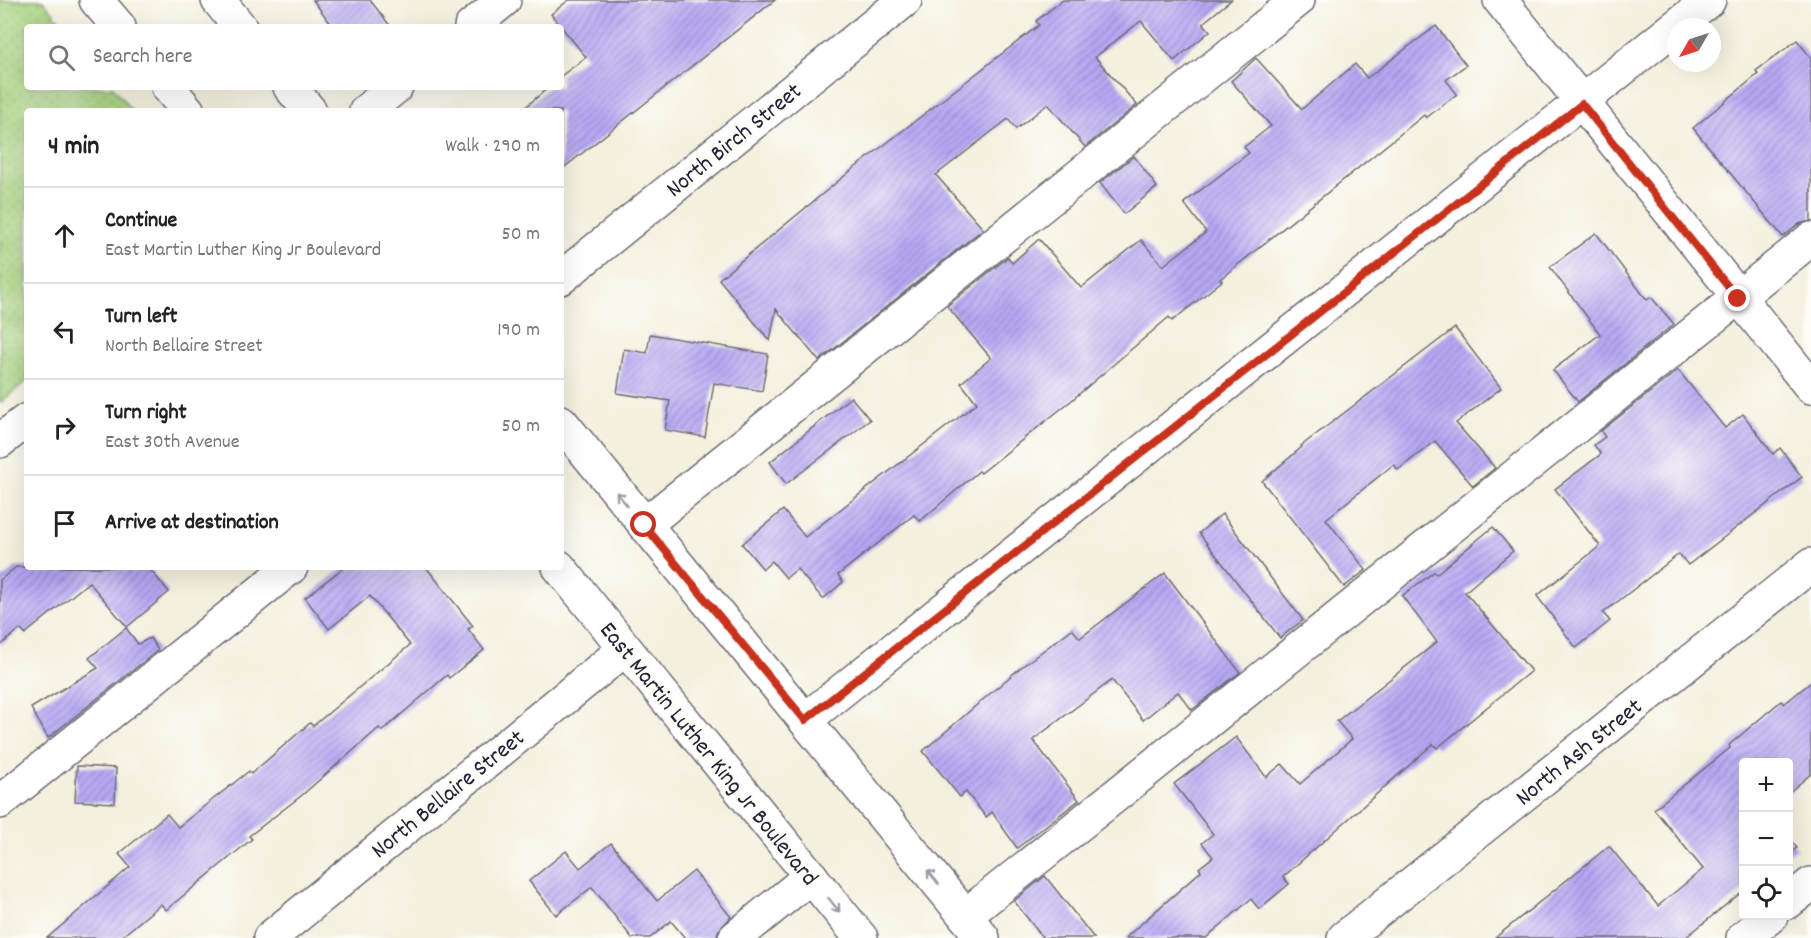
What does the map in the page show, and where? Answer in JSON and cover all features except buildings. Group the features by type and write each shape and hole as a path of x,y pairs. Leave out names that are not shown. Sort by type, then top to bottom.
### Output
{"street":[{"path":"218,0 238,24"},
{"path":"475,24 504,0"},
{"name":"North Birch Street","path":"564,276 905,0"},
{"path":"644,525 1298,0"},
{"path":"1500,0 1811,387"},
{"path":"805,720 1582,104 1709,0"},
{"path":"170,90 186,108"},
{"path":"292,90 308,108"},
{"path":"370,108 392,90"},
{"path":"564,426 974,927 1811,240"},
{"path":"0,441 24,422"},
{"name":"North Ash Street","path":"1344,938 1811,565"},
{"path":"0,802 287,570"},
{"name":"East Martin Luther King Jr Boulevard","path":"561,570 861,938"},
{"name":"North Bellaire Street","path":"270,938 625,649"},
{"path":"735,938 811,876"},
{"path":"1793,898 1811,884"},
{"path":"1743,938 1765,920"}],"green space":[{"path":"0,0 43,0 63,24 24,24 24,90 115,90 130,108 24,108 24,383 0,403"}],"route":[{"path":"644,525 805,720 1582,104 1738,299"}]}
